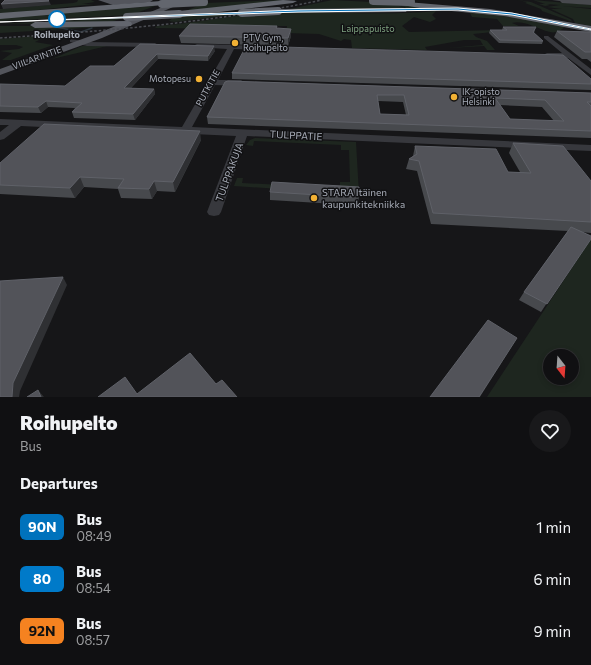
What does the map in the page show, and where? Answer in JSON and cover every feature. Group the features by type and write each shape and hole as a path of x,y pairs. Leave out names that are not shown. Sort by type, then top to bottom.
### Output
{"highway":[{"path":"233,0 246,0"},
{"path":"2,24 127,20 233,9 297,0"},
{"path":"369,0 411,2 496,10 561,21"},
{"path":"386,0 416,6 512,14 591,29"},
{"path":"450,0 515,10 591,29"},
{"path":"0,16 107,1"},
{"path":"0,16 133,3 159,4 208,1"},
{"path":"176,14 458,9"},
{"path":"24,25 118,24 127,20"},
{"path":"90,25 102,26 105,29"}],"main road":[{"path":"107,1 150,0"},
{"name":"VIILARINTIE","path":"0,68 79,42 105,29 177,0"},
{"name":"VIILARINTIE","path":"0,72 79,42 127,20 186,0"},
{"path":"107,1 133,3"}],"street":[{"path":"546,37 591,73"},
{"path":"79,42 165,45"},
{"path":"186,46 271,48"},
{"name":"PUTKITIE","path":"184,130 232,47"},
{"path":"536,55 569,56"},
{"path":"213,82 252,83"},
{"name":"TULPPATIE","path":"0,122 591,148"},
{"path":"0,137 18,123"},
{"name":"TULPPAKUJA","path":"214,212 243,132"}],"green space":[{"path":"78,0 91,0 95,2 82,4 94,4 0,14 0,9 73,3 77,2"},
{"path":"332,0 392,3 430,9 408,10 405,7 393,4 405,8 285,10"},
{"path":"517,0 531,2 570,19 573,22 542,11 541,9 525,3 527,2"},
{"path":"533,0 591,5 591,8 562,6 591,9 591,26 575,23 573,19 551,9 562,9 547,7 560,5 547,4 550,5 545,6 539,4 545,4"},
{"path":"286,1 183,12 205,3"},
{"path":"155,6 131,15 0,21 0,18"},
{"name":"Laippapuisto","path":"436,11 432,15 436,19 430,22 414,17 402,26 409,32 501,30 473,34 476,37 487,41 495,50 487,50 484,46 448,48 483,45 480,40 464,40 425,47 427,50 352,48 351,40 344,39 341,41 319,34 286,33 287,26 249,26 241,29 155,28 157,26 254,14 300,12 413,13"},
{"path":"469,11 567,25 556,32 547,31 518,22 512,23 519,26 503,26 497,19 472,17"},
{"path":"234,15 174,22 169,21 175,16"},
{"path":"124,18 106,23 0,24"},
{"path":"0,26 93,26 99,27 0,33"},
{"path":"49,35 35,42 53,45 11,60 2,60 12,53 0,51 19,49 23,47 16,45 0,45 0,39"},
{"path":"82,46 107,46 52,59"},
{"path":"255,138 356,142 359,194 234,186 237,178 243,178 242,183 340,188 340,182 350,182 349,150 341,150 341,145 254,141 253,146 246,145 250,140"},
{"path":"591,239 591,397 487,397"}],"building":[{"path":"5,0 48,0 49,1 1,4"},
{"path":"190,24 277,26 276,28 291,29 288,38 179,36"},
{"path":"503,27 536,27 533,32 543,41 500,40 490,30 507,30"},
{"path":"557,31 591,32 591,52 585,52"},
{"path":"140,44 214,46 208,56 157,54 124,88 154,89 133,114 72,112 82,103 46,101 38,107 0,106 0,84 65,86 90,66 114,66"},
{"path":"246,46 563,55 591,79 591,84 232,73"},
{"path":"225,82 591,93 591,102 587,102 591,106 591,131 207,117","holes":["377,95 404,95 409,115 380,114","495,98 545,100 564,121 510,119"]},
{"path":"44,124 200,131 173,182 154,181 149,189 118,188 124,179 80,177 70,188 0,185 0,163"},
{"path":"513,143 563,146 591,181 591,222 433,213 419,161 409,159 417,154 415,146 496,149 508,172 531,173"},
{"path":"272,182 359,187 359,196 352,195 352,197 270,192"},
{"path":"571,227 591,236 591,239 547,304 524,292"},
{"path":"63,277 13,383 12,397 0,397 0,281"},
{"path":"488,320 517,338 479,397 430,397"},
{"path":"190,353 216,384 222,380 237,397 98,397 125,377 137,394"},
{"path":"38,390 41,397 27,397"}],"waterway":[{"path":"56,27 81,32 92,28"}],"railway":[{"path":"0,38 162,25 282,8 322,0"}],"bus line":[{"name":"90N","path":"0,22 298,11 458,9 512,14 591,29"}],"place":[{"name":"Roihupelto","path":"57,19"},
{"name":"PTV Gym, Roihupelto","path":"235,43"},
{"name":"Motopesu","path":"199,79"},
{"name":"IK-opisto Helsinki","path":"454,97"},
{"name":"STARA Itäinen kaupunkitekniikka","path":"314,198"}]}
